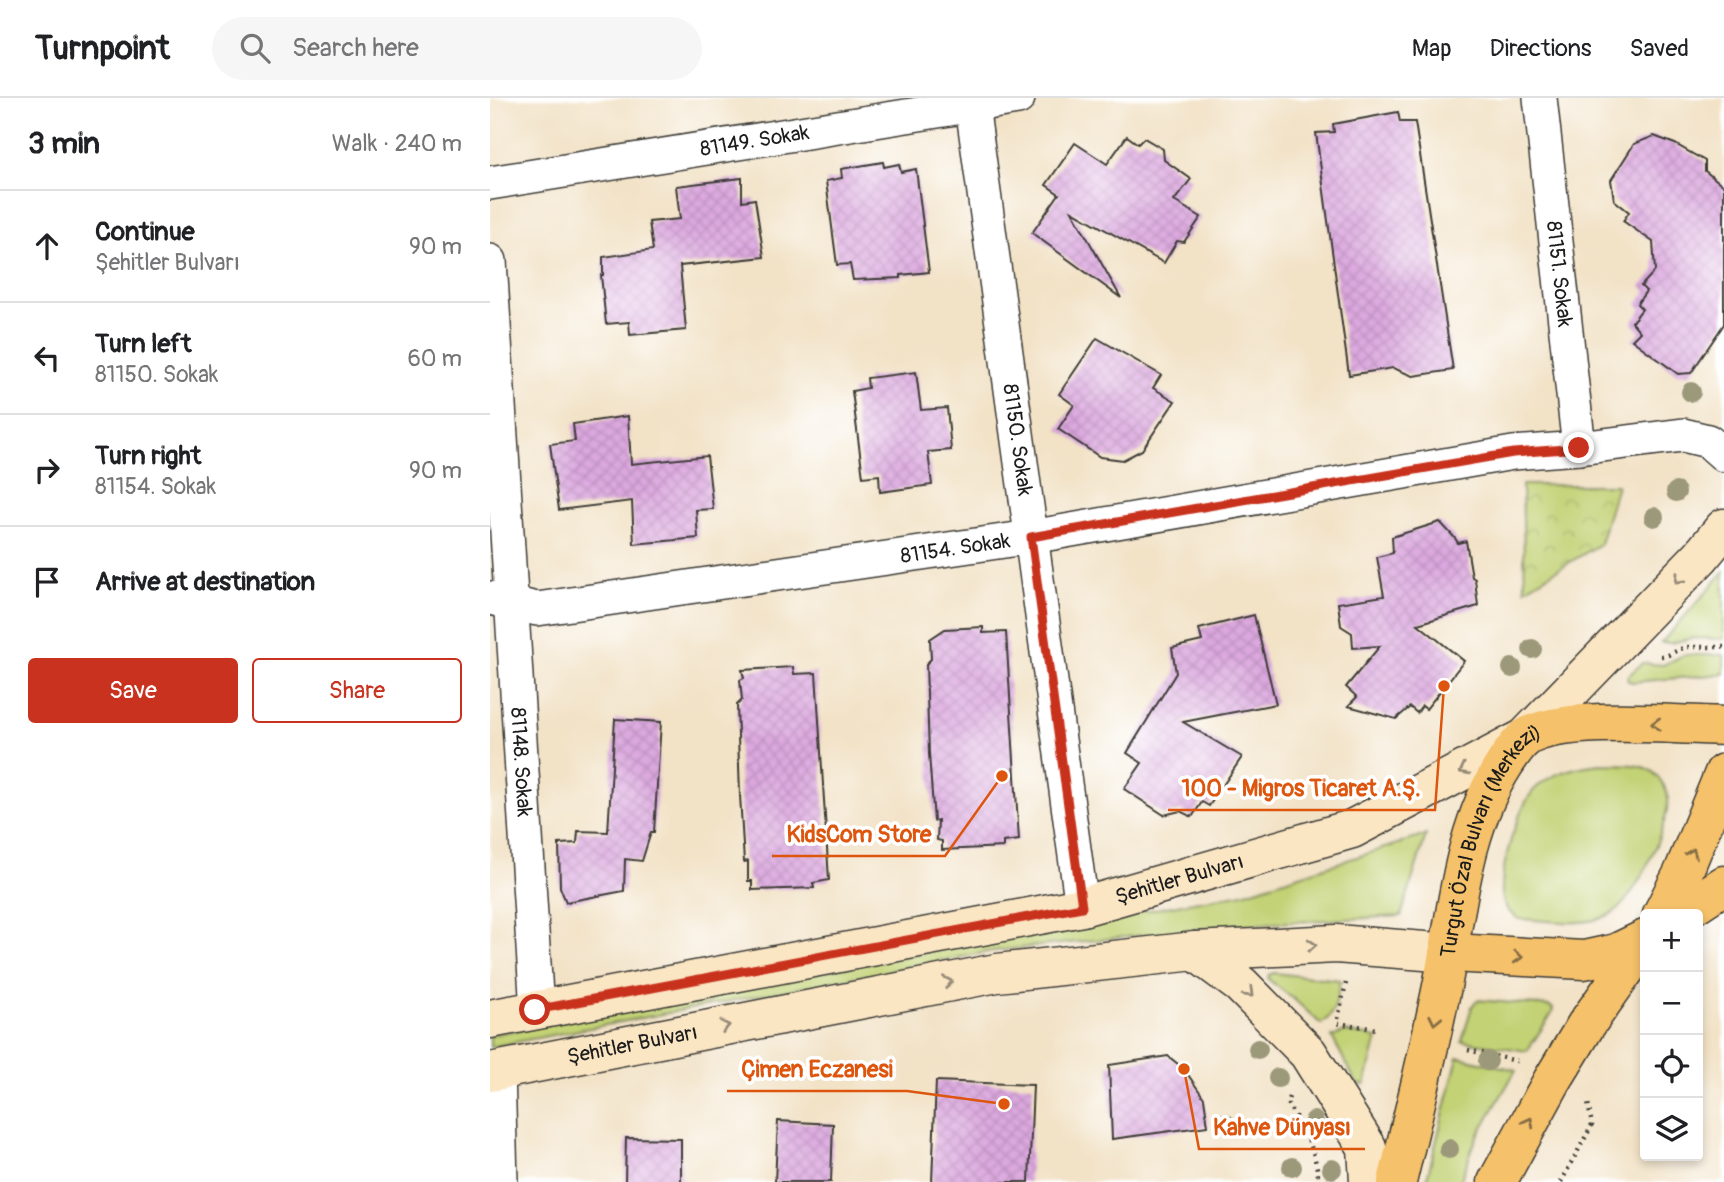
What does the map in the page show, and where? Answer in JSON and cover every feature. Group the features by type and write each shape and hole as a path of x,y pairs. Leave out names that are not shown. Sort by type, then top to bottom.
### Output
{"main road":[{"name":"Turgut Özal Bulvarı (Merkezi)","path":"1397,1182 1450,953 1455,913 1477,817 1497,775 1525,738 1702,556 1724,528"},
{"name":"Şehitler Bulvarı","path":"490,1019 1082,907 1352,828 1525,738 1554,727 1588,723 1724,726"},
{"path":"1665,909 1684,873 1724,773"},
{"path":"1688,909 1724,885"},
{"name":"Şehitler Bulvarı","path":"494,1071 997,973 1195,951 1336,944 1584,960 1616,953 1640,942"},
{"path":"1497,1182 1586,1025 1640,947"},
{"path":"1195,951 1241,985 1308,1053 1367,1147 1369,1182"}],"street":[{"name":"81149. Sokak","path":"490,183 971,102 1018,98"},
{"name":"81151. Sokak","path":"1540,98 1579,448"},
{"name":"81150. Sokak","path":"971,102 1082,907"},
{"name":"81148. Sokak","path":"490,261 501,600 536,995 535,1010"},
{"name":"81154. Sokak","path":"501,600 537,609 1031,537 1513,453 1683,435 1708,441 1724,455"},
{"path":"494,1071 501,1182"}],"path":[{"path":"1656,656 1668,655 1685,647 1724,647"},
{"path":"1346,983 1337,1023 1376,1029"},
{"path":"1460,1049 1520,1062"},
{"path":"1561,1182 1592,1125 1588,1103"}],"green space":[{"path":"1522,485 1617,485 1600,544 1525,589"},
{"path":"1724,572 1724,639 1692,638 1661,643"},
{"path":"1684,655 1724,655 1724,674 1628,681 1627,677 1642,663 1663,665"},
{"path":"1601,764 1635,765 1653,772 1663,784 1668,799 1667,812 1648,863 1629,896 1609,915 1576,922 1519,919 1505,906 1502,888 1510,841 1522,809 1536,788 1550,778 1575,768"},
{"path":"1426,835 1401,916 1239,925 993,951 490,1047 490,1035 1243,893"},
{"path":"1273,973 1340,980 1335,1005 1326,1020 1321,1024 1268,979"},
{"path":"1477,1000 1553,1008 1527,1051 1462,1041 1472,1006"},
{"path":"1345,1032 1377,1038 1365,1085 1357,1084 1332,1037"},
{"path":"1458,1057 1516,1070 1476,1139 1460,1182 1426,1182"}],"building":[{"path":"1398,112 1400,122 1415,122 1453,370 1413,376 1393,368 1349,375 1316,133 1334,132 1333,124"},
{"path":"1127,136 1138,144 1144,138 1163,149 1164,160 1191,179 1174,201 1201,217 1184,242 1177,241 1164,263 1072,211 1121,298 1032,233 1059,194 1046,185 1075,143 1107,164"},
{"path":"1654,136 1705,161 1705,171 1724,186 1724,324 1691,373 1678,374 1632,340 1640,332 1632,322 1642,309 1637,304 1646,291 1641,286 1655,271 1653,242 1623,221 1629,212 1614,200 1611,180 1634,144"},
{"path":"883,162 884,167 899,164 901,172 916,169 929,272 901,275 901,278 853,280 850,264 837,265 826,181 842,178 841,169"},
{"path":"742,178 742,201 755,199 764,257 680,266 686,330 630,335 629,322 606,324 601,275 603,257 653,250 649,222 680,219 676,186"},
{"path":"1097,338 1161,375 1153,388 1175,401 1142,450 1123,460 1100,457 1058,429 1074,405 1059,394"},
{"path":"916,372 921,410 947,408 951,450 928,452 932,485 880,492 879,475 863,477 852,391 868,388 867,378"},
{"path":"628,416 631,464 707,456 713,509 696,510 698,538 634,544 632,501 559,510 550,444 575,441 573,424"},
{"path":"1440,522 1458,543 1466,541 1478,606 1418,624 1464,661 1426,709 1422,706 1417,713 1410,707 1396,719 1348,706 1357,697 1346,687 1380,646 1353,648 1352,633 1341,626 1338,603 1384,596 1377,557 1393,553 1392,537"},
{"path":"1254,615 1276,704 1183,722 1242,757 1209,806 1202,802 1192,817 1180,811 1164,815 1124,789 1142,763 1127,753 1176,673 1172,648 1202,641 1199,629"},
{"path":"983,627 983,633 1006,632 1019,840 1003,842 1003,847 942,850 942,841 937,840 938,820 934,821 929,754 926,664 931,659 930,639 945,629"},
{"path":"793,667 794,674 816,673 829,880 813,883 814,888 752,890 752,881 748,881 748,861 744,862 740,795 737,705 742,700 740,680 744,678 742,670"},
{"path":"615,719 661,722 654,832 651,832 642,861 625,859 624,891 566,902 560,887 559,844 577,843 578,831 608,832"},
{"path":"1168,1056 1184,1069 1204,1098 1208,1126 1112,1139 1109,1065"},
{"path":"936,1081 1033,1085 1029,1182 932,1182"},
{"path":"778,1121 833,1124 831,1182 775,1182"},
{"path":"626,1138 681,1139 681,1182 625,1182"}],"place":[{"name":"100 - Migros Ticaret A.Ş.","path":"1444,686"},
{"name":"KidsCom Store","path":"1002,776"},
{"name":"Kahve Dünyası","path":"1184,1069"},
{"name":"Çimen Eczanesi","path":"1004,1104"}],"route":[{"path":"535,1010 1082,907 1031,537 1513,453 1579,448"}]}
